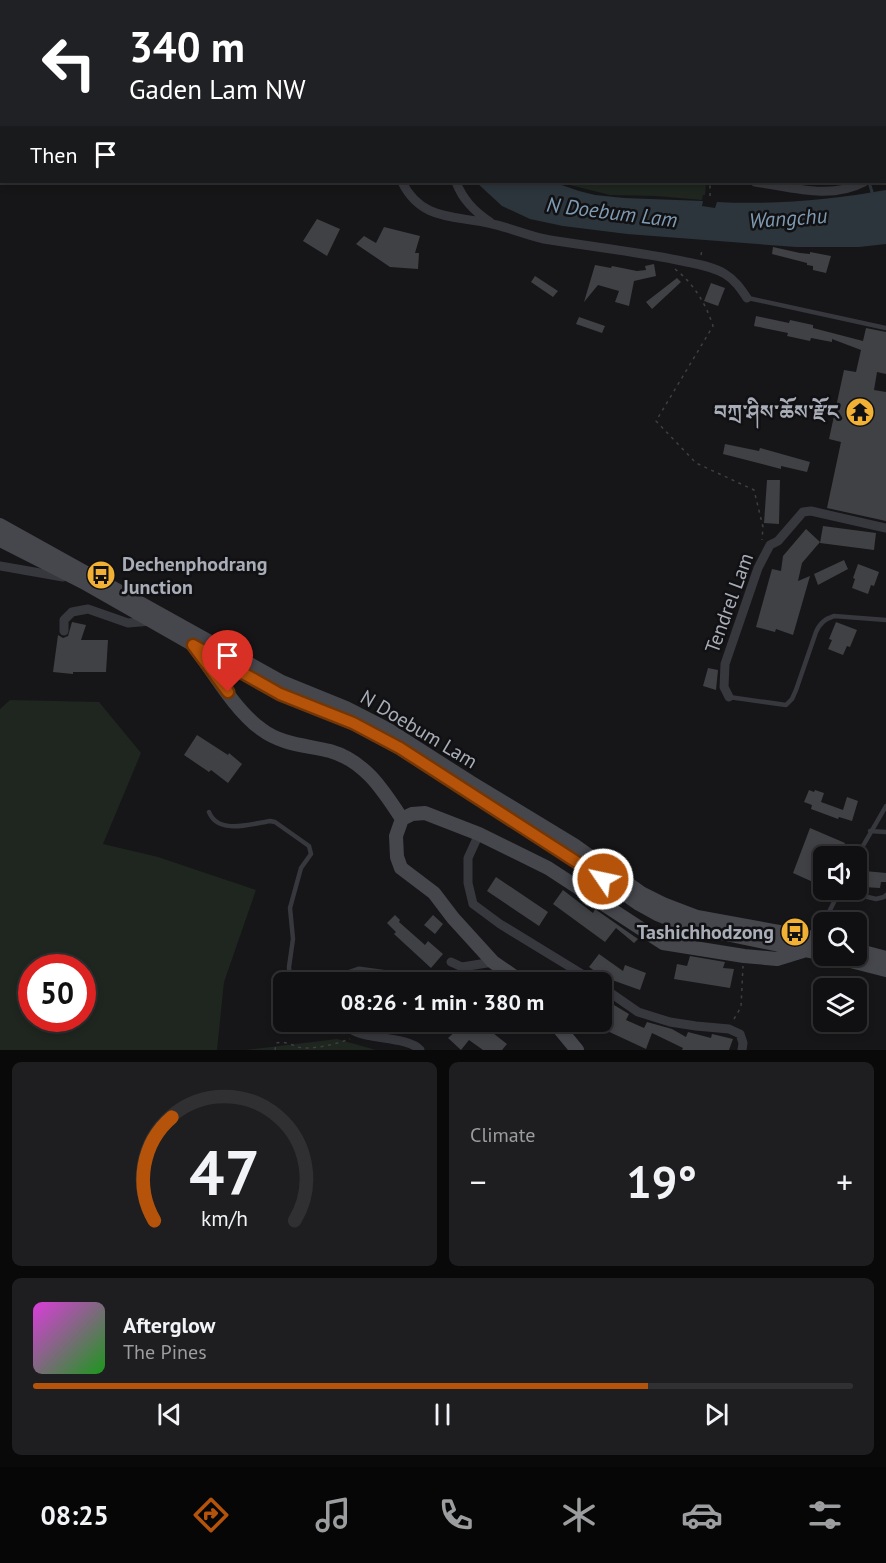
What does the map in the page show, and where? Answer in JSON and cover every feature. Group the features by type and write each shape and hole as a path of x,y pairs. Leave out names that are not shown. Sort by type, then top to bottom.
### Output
{"main road":[{"name":"N Doebum Lam","path":"0,525 282,682 346,708 387,729 574,844 641,893 697,917 795,936 813,945"},
{"name":"N Doebum Lam","path":"0,540 83,582 280,694 353,723 400,748 657,914 687,926 786,947 813,947"},
{"path":"193,645 240,708 260,729 284,742 331,752 354,761 374,778 402,819"},
{"path":"508,972 493,962 453,918 434,893 401,868 397,857 396,836 402,819 412,814 425,813 479,834 548,867 663,944 777,959 813,948"},
{"path":"761,958 786,947"},
{"path":"867,953 886,958"},
{"path":"867,965 886,970"},
{"path":"562,1032 577,1050"}],"street":[{"path":"403,183 412,200 427,210 492,223 547,240 657,256 700,265 723,273 747,298"},
{"path":"456,183 472,209 492,223"},
{"path":"761,183 832,192 861,183"},
{"name":"Tendrel Lam","path":"729,697 724,687 725,664 746,598 758,568 771,545 778,541 803,512 811,511 886,528"},
{"path":"0,566 48,573 83,582"},
{"path":"64,631 64,620 72,612 88,609 128,623 152,621"},
{"path":"479,834 468,858 468,883 473,904 500,924 578,972"},
{"path":"451,962 462,968 493,962"},
{"path":"612,994 638,1012 670,1022 729,1029 740,1034 743,1043 742,1050"},
{"path":"358,1033 381,1039 409,1042 420,1050"}],"lane":[{"path":"747,298 886,328"},
{"path":"729,697 786,705 796,690 820,624 834,616 886,620"},
{"path":"862,846 886,806"},
{"path":"209,812 212,819 219,824 230,826 275,822 309,846 310,855 301,868 290,908 293,939 290,972"},
{"path":"870,831 886,832"},
{"path":"867,896 876,898 886,895"}],"path":[{"path":"710,183 710,196"},
{"path":"657,256 660,261 690,281 713,326 656,421 696,464 754,490 763,527 761,539 771,545"},
{"path":"729,1029 741,1007 744,956"},
{"path":"275,1050 276,1043 282,1041 303,1048 326,1046 355,1037 358,1033"}],"shaded area":[{"path":"562,183 706,183 702,200 610,195"},
{"path":"10,700 99,702 141,753 103,844 158,857 256,890 224,982 217,1050 0,1050 0,709"},
{"path":"337,1039 376,1050 245,1050"}],"water":[{"name":"Wangchu","path":"477,183 556,183 595,195 703,201 702,206 715,208 717,202 802,201 886,190 886,244 859,247 796,247 627,234 563,226 530,219 502,206"}],"building":[{"path":"317,219 340,229 327,256 303,241"},
{"path":"384,227 420,236 415,253 419,253 418,269 390,267 356,244 364,236 376,243"},
{"path":"773,247 831,256 826,273 813,270 813,266 807,263 772,254"},
{"path":"654,264 656,276 634,281 629,306 615,302 619,291 598,285 584,302 595,265 637,271 646,270 645,266"},
{"path":"535,276 558,291 553,297 531,282"},
{"path":"677,278 681,282 652,309 646,302"},
{"path":"711,283 725,288 718,306 704,301"},
{"name":"བཀྲ་ཤིས་ཆོས་རྫོང","path":"756,316 813,325 813,328 863,341 866,328 886,332 886,374 877,372 874,390 886,392 886,521 827,508 841,442 829,439 844,370 856,372 861,350 832,339 832,342 811,338 810,341 787,336 788,333 754,326"},
{"path":"579,317 605,326 602,333 576,324"},
{"path":"725,444 759,451 760,448 810,462 807,472 781,466 781,469 723,454"},
{"path":"767,480 780,480 779,524 764,523"},
{"path":"823,526 876,533 874,550 820,543"},
{"path":"806,529 820,542 802,563 798,581 810,576 793,635 776,629 775,632 756,627 772,569 781,571 783,556"},
{"path":"844,560 848,569 818,585 814,574"},
{"path":"858,564 879,572 868,594 852,588"},
{"path":"72,622 86,625 81,640 108,640 106,672 73,672 73,674 53,672 58,635 63,638 68,636"},
{"path":"836,622 857,630 850,647 847,646 843,655 828,649 832,640 829,639"},
{"path":"708,668 718,670 716,690 703,686"},
{"path":"197,735 228,755 229,753 242,764 228,783 211,770 209,772 184,755"},
{"path":"809,790 824,793 821,802 843,810 847,797 858,801 852,821 839,817 838,819 811,809 812,805 804,802"},
{"path":"810,828 845,843 844,846 813,846 813,882 793,873"},
{"path":"867,871 886,873 886,882 881,882 880,888 867,887"},
{"path":"496,877 548,912 539,926 487,891"},
{"path":"563,890 593,913 595,909 638,939 634,943 616,928 605,942 553,904"},
{"path":"395,915 400,920 399,922 425,945 428,941 443,954 431,968 394,934 396,932 387,923"},
{"path":"433,915 443,924 435,934 424,925"},
{"path":"599,954 623,971 625,965 646,973 640,990 612,980 612,972 596,972 589,967"},
{"path":"690,956 725,962 723,968 734,969 730,988 674,979 677,964 687,966"},
{"path":"614,1005 629,1014 626,1020 644,1028 647,1022 672,1029 686,1037 688,1032 711,1038 712,1034 733,1039 729,1050 682,1050 683,1048 652,1033 646,1049 609,1032 612,1032"},
{"path":"455,1032 492,1032 507,1044 502,1050 483,1050 469,1040 461,1050 448,1038"}],"waterway":[{"path":"869,183 872,192"}],"place":[{"name":"བཀྲ་ཤིས་ཆོས་རྫོང","path":"860,412"},
{"name":"Dechenphodrang Junction","path":"101,575"},
{"name":"Tashichhodzong","path":"795,932"}],"route":[{"path":"228,692 193,645 280,694 325,710 400,748 603,879"}]}
